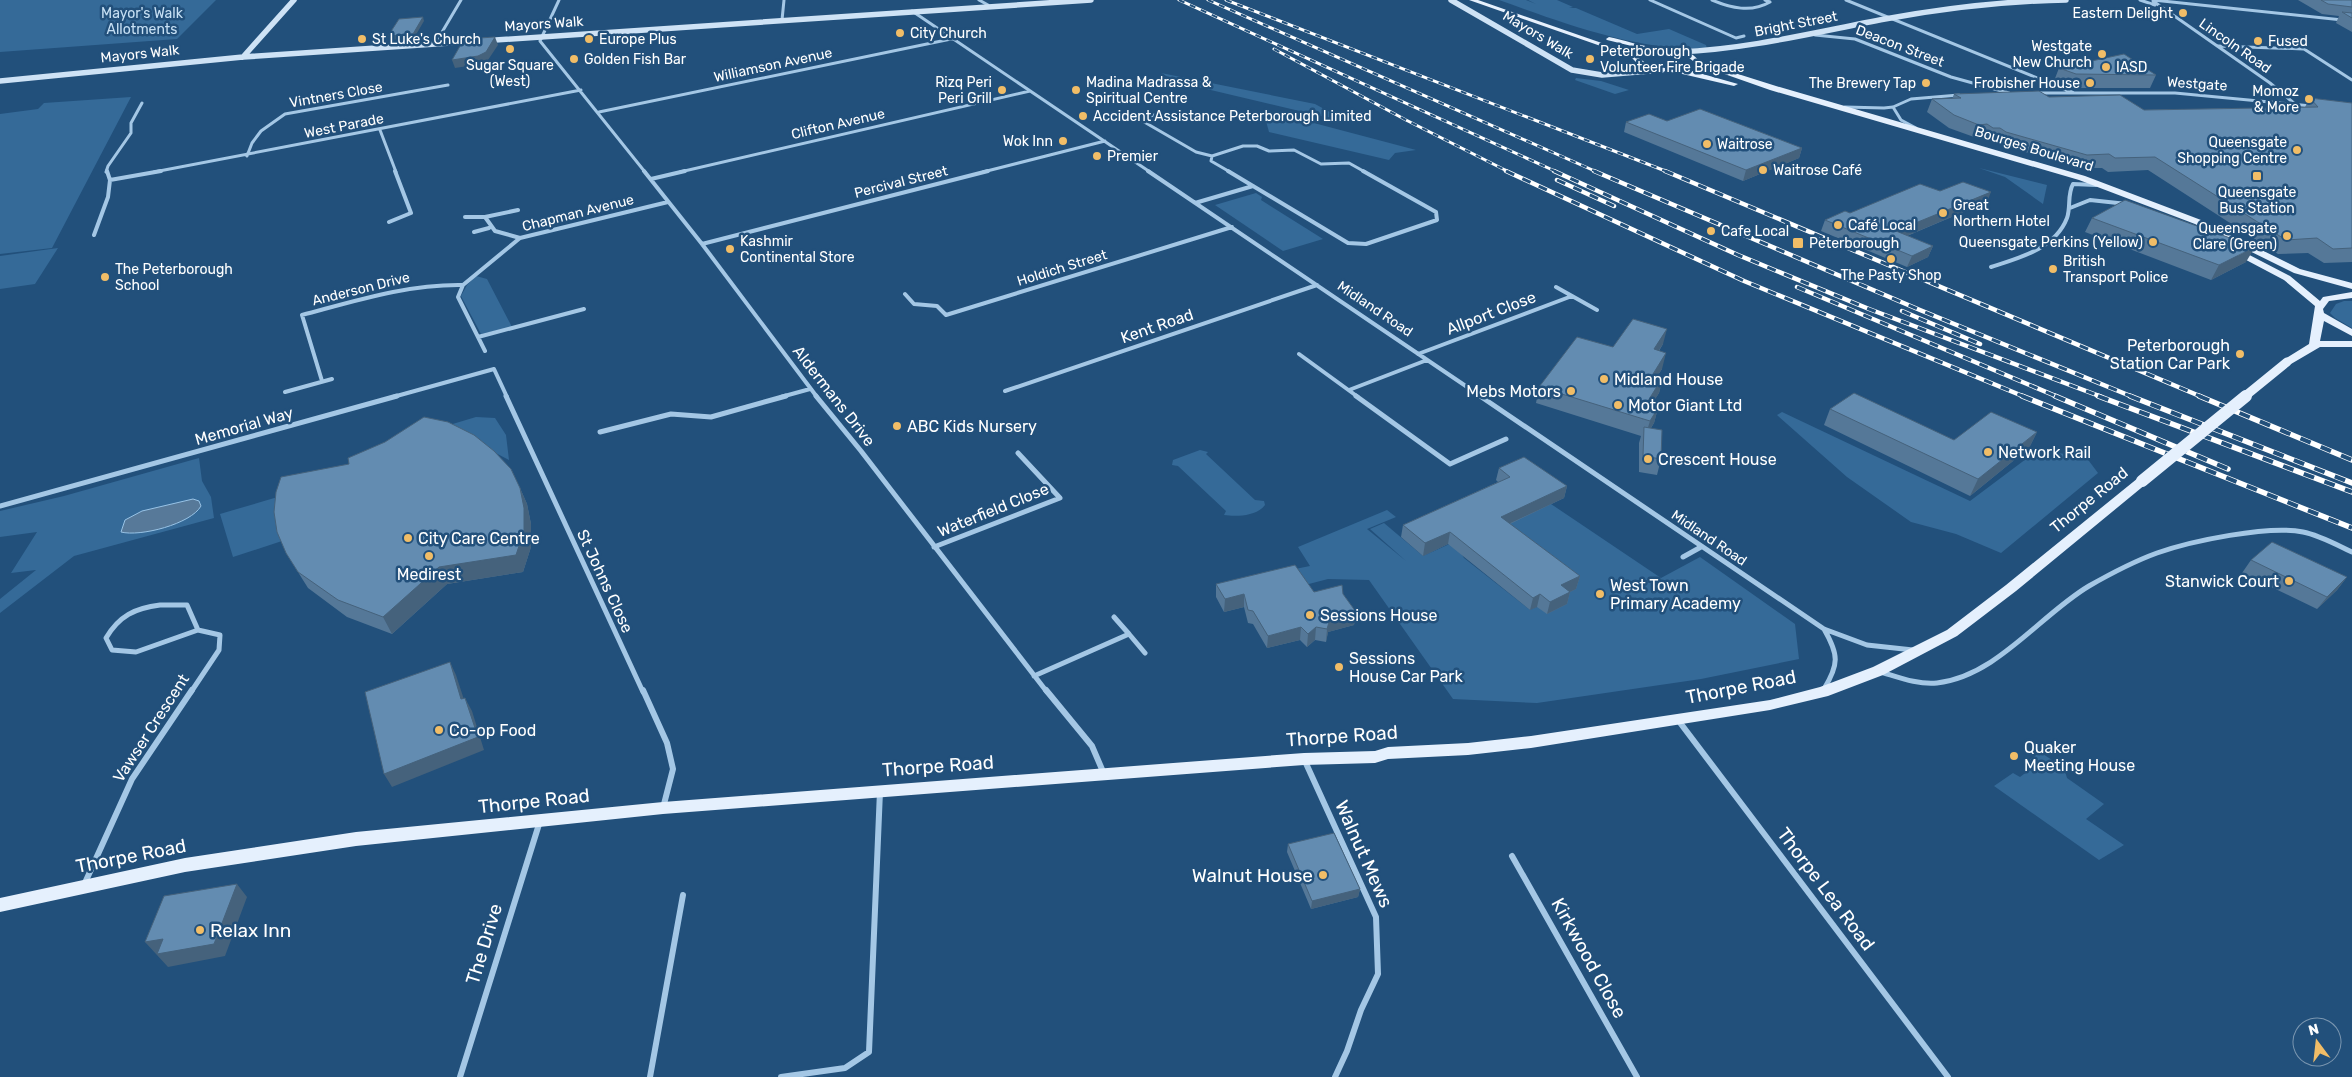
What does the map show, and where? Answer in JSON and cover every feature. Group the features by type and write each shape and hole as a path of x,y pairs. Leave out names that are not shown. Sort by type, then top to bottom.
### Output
{"main road":[{"path":"1472,0 1662,70 1678,71 1692,69 1697,62"},
{"path":"1492,0 1606,39 1653,50 1679,52"},
{"path":"1637,60 1639,52 1653,50"},
{"name":"Bourges Boulevard","path":"1679,52 1697,62 1835,106 1918,129 2112,188 2198,222 2297,271 2352,286"},
{"name":"Bourges Boulevard","path":"1678,71 1740,86 2073,184 2130,204 2194,231 2263,265 2297,285 2320,310 2352,333"},
{"path":"2352,295 2326,299 2320,310 2314,344 2335,342 2352,344"},
{"name":"Thorpe Road","path":"0,905 186,864 302,846 663,808 880,790 1304,759 1375,757 1388,753 1468,749 1678,720 1770,704 1823,692 1878,671 1952,633 2011,588 2287,362 2314,344"}],"street":[{"path":"242,57 294,0"},
{"path":"435,44 461,0"},
{"path":"543,36 559,0"},
{"path":"782,20 784,0"},
{"path":"979,0 988,6"},
{"name":"Mayors Walk","path":"0,80 242,57 912,10 1091,0"},
{"name":"Mayors Walk","path":"1451,0 1572,70 1594,74 1662,70"},
{"path":"1650,0 1736,38 1744,36"},
{"path":"1712,0 1736,9 1742,9 1770,2 1765,0"},
{"path":"1846,0 2074,93"},
{"name":"Bright Street","path":"1679,52 1729,50 1892,18 1962,7 2066,0"},
{"name":"Lincoln Road","path":"2140,0 2160,7"},
{"path":"2152,0 2352,21"},
{"name":"Lincoln Road","path":"2152,0 2270,83 2296,105"},
{"name":"Midland Road","path":"912,10 951,39 1105,141 1824,629 1855,643 1876,649 1916,650"},
{"name":"Deacon Street","path":"1796,38 1841,35 1858,39 1920,65 2012,94 1993,94"},
{"name":"Aldermans Drive","path":"543,36 540,41 599,112 702,244 810,389 1034,676 1092,746 1104,775"},
{"name":"Williamson Avenue","path":"599,112 951,39"},
{"path":"2218,46 2304,50 2352,80"},
{"name":"Bright Street","path":"1697,62 1729,50"},
{"name":"Mayors Walk","path":"1617,74 1637,60"},
{"name":"Deacon Street","path":"1967,81 1977,89"},
{"name":"Vintners Close","path":"247,156 254,140 273,119 284,114 448,86"},
{"name":"West Parade","path":"110,180 247,156 581,90"},
{"name":"Clifton Avenue","path":"651,180 1030,91"},
{"name":"Westgate","path":"2031,93 2175,94 2313,107"},
{"path":"1835,106 1873,109 1893,107 1911,99 1963,95"},
{"path":"94,235 108,197 110,180 106,174 108,166 131,133 131,123 142,103"},
{"path":"1893,107 1901,120 1918,129"},
{"path":"1127,112 1196,152 1212,156 1243,146 1257,146 1269,151 1294,150 1321,164 1349,163 1436,212 1438,220 1366,244 1348,243 1211,161 1212,156"},
{"path":"1139,118 1154,115"},
{"path":"380,130 411,213 389,222"},
{"name":"Percival Street","path":"702,244 1105,141"},
{"path":"2070,208 2068,195 2073,184 2112,188"},
{"path":"1195,203 1252,186"},
{"path":"1991,267 2041,248 2061,232 2070,208 2075,203 2091,200 2130,204"},
{"name":"Chapman Avenue","path":"463,285 520,238 668,202"},
{"path":"466,218 484,217 518,210"},
{"path":"484,217 489,228 494,232 520,238"},
{"name":"Holdich Street","path":"905,294 914,304 937,306 946,315 1232,227"},
{"path":"474,232 489,228"},
{"name":"Anderson Drive","path":"322,381 302,315 409,288 448,284 463,285"},
{"path":"463,285 458,297 485,351"},
{"name":"Kent Road","path":"1005,391 1317,285"},
{"path":"1556,287 1597,310"},
{"name":"Allport Close","path":"1418,354 1572,296"},
{"path":"478,337 584,309"},
{"path":"1299,354 1450,464 1506,439"},
{"path":"1349,390 1427,360"},
{"name":"Memorial Way","path":"0,506 494,368"},
{"name":"St Johns Close","path":"494,368 667,743 673,769 663,808"},
{"path":"284,392 332,378"},
{"path":"600,432 671,414 710,416 810,389"},
{"name":"Waterfield Close","path":"934,547 1060,498 1018,452"},
{"path":"1878,671 1909,680 1934,683 1956,679 1978,669 2016,644 2088,587 2157,553 2238,534 2288,530 2305,532 2352,552"},
{"path":"1684,556 1701,547"},
{"path":"166,602 187,605 198,630 166,643 136,652 112,650 106,638 117,621 140,609 166,602"},
{"path":"1114,616 1145,654"},
{"name":"Midland Road","path":"1823,692 1835,672 1837,651 1824,629"},
{"name":"Vawser Crescent","path":"83,886 132,779 219,650 220,635 198,630"},
{"path":"1034,676 1129,634"},
{"name":"Thorpe Lea Road","path":"1678,720 1948,1077"},
{"name":"Walnut Mews","path":"1304,759 1376,917 1378,974 1361,1010 1335,1077"},
{"path":"781,1077 845,1068 869,1052 880,790"},
{"name":"The Drive","path":"460,1077 540,820"},
{"name":"Kirkwood Close","path":"1512,856 1637,1077"},
{"path":"650,1077 683,895"}],"green space":[{"name":"Mayor's Walk Allotments","path":"0,0 216,0 177,39 0,52"},
{"path":"1499,0 1526,0 1536,4 1528,0 1557,0 1573,7 1569,8 1576,8 1637,34 1669,29 1706,45 1707,49 1653,45 1601,34"},
{"path":"1161,73 1315,104 1350,123 1177,82"},
{"path":"1576,78 1601,81 1629,90 1615,94 1575,80"},
{"path":"131,97 52,248 0,254 0,114 38,109 44,103"},
{"path":"1264,114 1310,122 1416,150 1395,153 1389,160 1269,132"},
{"path":"1979,168 2047,185 2043,204 2005,177"},
{"path":"1256,193 1262,197 1261,200 1323,239 1283,251 1215,205"},
{"path":"58,248 35,284 0,289 0,256"},
{"path":"476,276 487,279 512,327 481,334 461,296 467,285"},
{"path":"2352,301 2352,328 2330,313 2336,304"},
{"path":"1782,412 1970,501 2038,450 2086,457 2098,473 2001,553 1956,534 1911,522 1847,477 1777,415"},
{"path":"476,417 495,418 506,435 509,460 484,447 436,429"},
{"path":"1200,450 1208,452 1206,454 1255,500 1264,501 1265,505 1252,514 1241,516 1224,515 1226,511 1178,466 1172,465 1173,460"},
{"path":"199,458 202,481 211,497 214,518 74,556 0,613 0,599 36,570 11,573 37,532 0,537 0,511 64,496"},
{"path":"281,496 282,541 233,557 220,514"},
{"name":"West Town Primary Academy","path":"1551,504 1661,578 1700,557 1795,624 1799,659 1701,679 1537,703 1453,699 1369,580 1328,579 1305,585 1295,569 1310,566 1298,547 1387,510 1396,517 1367,529 1406,561 1370,529 1384,523 1423,556 1454,542 1464,558 1530,610 1537,607 1498,529"},
{"path":"2040,752 2064,768 2067,778 2104,804 2086,819 2124,845 2099,860 1994,786 2013,773 2020,777 2032,768 2025,763"}],"shaded area":[{"path":"193,499 199,501 201,506 187,518 152,531 140,533 121,532 125,520 142,511"}],"building":[{"path":"2321,0 2352,0 2352,7 2328,4"},
{"path":"2342,12 2352,13 2352,18"},
{"path":"423,17 413,34 388,36 399,19"},
{"path":"495,37 486,52 478,56 452,60 464,39"},
{"path":"2124,54 2156,75 2076,74 2059,68"},
{"path":"2039,91 2049,97 2120,95 2144,110 2318,107 2310,98 2352,103 2352,248 2333,249 2317,238 2286,240 2155,157 2115,158 2109,154 2087,155 2006,132 2000,128 1993,128 1987,124 1979,125 1954,115 1932,99 1961,98 1954,94"},
{"name":"Waitrose","path":"1700,109 1802,148 1746,170 1626,122 1649,114 1667,121"},
{"path":"1963,182 1991,192 1896,231 1933,246 1912,256 1825,220 1845,211 1850,213 1920,184 1940,191"},
{"path":"2125,200 2255,247 2219,265 2092,218"},
{"name":"Midland House","path":"1633,319 1667,329 1654,349 1666,353 1653,374 1663,377 1646,404 1658,408 1650,421 1539,387 1577,337 1613,347"},
{"path":"1854,393 1954,440 1991,412 2037,432 1978,479 1830,409"},
{"name":"City Care Centre","path":"424,417 448,422 474,435 494,451 511,469 520,488 524,508 524,531 516,555 439,567 383,617 338,600 298,572 286,553 277,532 274,512 276,492 281,477 349,464 348,458 385,442"},
{"path":"1644,427 1662,430 1661,459 1643,456"},
{"name":"West Town Primary Academy","path":"1524,457 1567,486 1501,517 1580,576 1561,585 1570,592 1550,602 1540,594 1533,598 1450,532 1425,543 1403,525 1510,477 1499,468"},
{"path":"2272,542 2347,577 2327,597 2251,560"},
{"path":"1295,565 1314,592 1342,585 1343,594 1356,612 1330,619 1327,629 1316,627 1308,634 1301,627 1268,636 1253,611 1248,610 1244,594 1225,599 1216,584"},
{"name":"Co-op Food","path":"450,662 461,699 465,698 478,737 384,774 365,692"},
{"name":"Walnut House","path":"1334,833 1360,889 1312,901 1288,844"},
{"path":"237,884 214,944 157,954 163,939 145,942 164,896"}],"railway":[{"path":"1179,0 1557,172"},
{"path":"1208,0 1597,172"},
{"path":"1226,0 1668,172"},
{"path":"1274,49 1406,120 1509,172"},
{"path":"1506,171 1744,281 2025,397"},
{"path":"1554,171 1738,255 1869,309 2102,397"},
{"path":"1594,171 1920,310 2133,397"},
{"path":"1665,171 2202,397"},
{"path":"1557,180 1614,206"},
{"path":"1797,287 2058,397"},
{"path":"1902,311 1980,344"},
{"path":"2022,396 2352,528"},
{"path":"2055,396 2228,469"},
{"path":"2098,396 2352,492"},
{"path":"2130,396 2352,483"},
{"path":"2199,396 2352,460"}],"place":[{"name":"Eastern Delight","path":"2183,13"},
{"name":"City Church","path":"900,33"},
{"name":"St Luke's Church","path":"362,39"},
{"name":"Europe Plus","path":"589,39"},
{"name":"Fused","path":"2258,41"},
{"name":"Sugar Square (West)","path":"510,49"},
{"name":"Westgate New Church","path":"2102,54"},
{"name":"Golden Fish Bar","path":"574,59"},
{"name":"Peterborough Volunteer Fire Brigade","path":"1590,59"},
{"name":"IASD","path":"2106,67"},
{"name":"The Brewery Tap","path":"1926,83"},
{"name":"Frobisher House","path":"2090,83"},
{"name":"Rizq Peri Peri Grill","path":"1002,90"},
{"name":"Madina Madrassa & Spiritual Centre","path":"1076,90"},
{"name":"Momoz & More","path":"2309,99"},
{"name":"Accident Assistance Peterborough Limited","path":"1083,116"},
{"name":"Wok Inn","path":"1063,141"},
{"name":"Waitrose","path":"1707,144"},
{"name":"Queensgate Shopping Centre","path":"2297,150"},
{"name":"Premier","path":"1097,156"},
{"name":"Waitrose Café","path":"1763,170"},
{"name":"Queensgate Bus Station","path":"2257,176"},
{"name":"Great Northern Hotel","path":"1943,213"},
{"name":"Café Local","path":"1838,225"},
{"name":"Cafe Local","path":"1711,231"},
{"name":"Queensgate Clare (Green)","path":"2287,236"},
{"name":"Queensgate Perkins (Yellow)","path":"2153,242"},
{"name":"Peterborough","path":"1798,243"},
{"name":"Kashmir Continental Store","path":"730,249"},
{"name":"The Pasty Shop","path":"1891,259"},
{"name":"British Transport Police","path":"2053,269"},
{"name":"The Peterborough School","path":"105,277"},
{"name":"Peterborough Station Car Park","path":"2240,354"},
{"name":"Midland House","path":"1604,379"},
{"name":"Mebs Motors","path":"1571,391"},
{"name":"Motor Giant Ltd","path":"1618,405"},
{"name":"ABC Kids Nursery","path":"897,426"},
{"name":"Network Rail","path":"1988,452"},
{"name":"Crescent House","path":"1648,459"},
{"name":"City Care Centre","path":"408,538"},
{"name":"Medirest","path":"429,556"},
{"name":"Stanwick Court","path":"2289,581"},
{"name":"West Town Primary Academy","path":"1600,594"},
{"name":"Sessions House","path":"1310,615"},
{"name":"Sessions House Car Park","path":"1339,667"},
{"name":"Co-op Food","path":"439,730"},
{"name":"Quaker Meeting House","path":"2014,756"},
{"name":"Walnut House","path":"1323,875"},
{"name":"Relax Inn","path":"200,930"}]}
